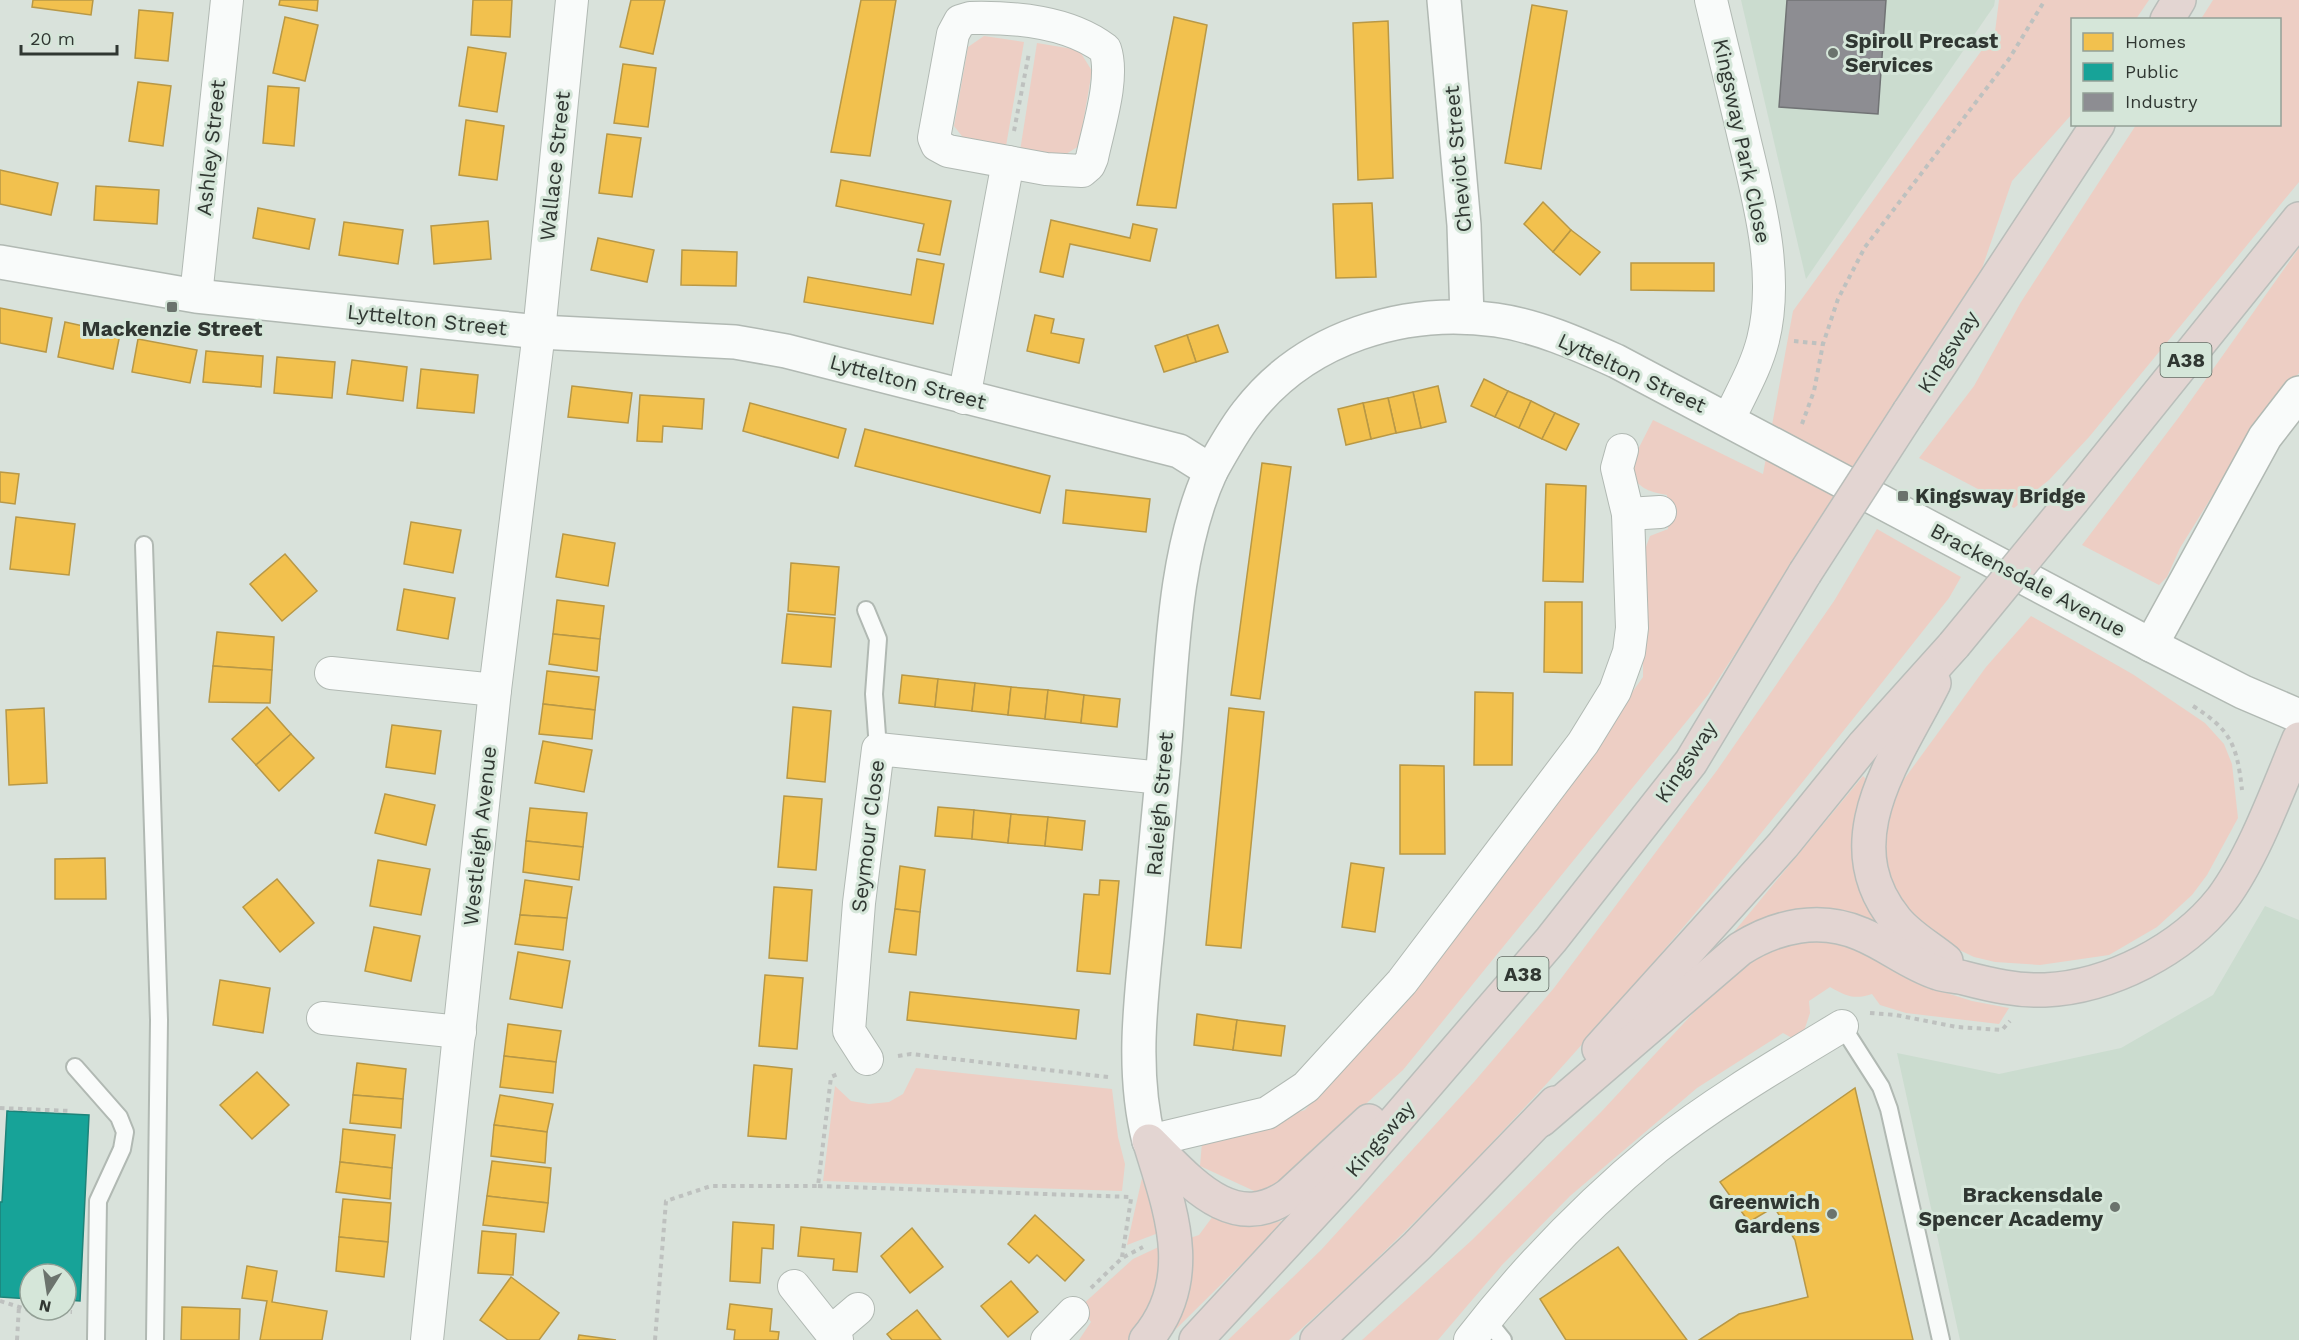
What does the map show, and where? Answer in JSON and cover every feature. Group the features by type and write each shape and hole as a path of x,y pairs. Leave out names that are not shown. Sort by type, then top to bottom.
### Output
{"highway":[{"path":"2168,18 2179,0"},
{"name":"Kingsway","path":"1196,1340 1347,1177 1480,1024 1551,940 1691,762 1805,573 2097,126"},
{"name":"A38","path":"1317,1340 1417,1246 1541,1120 1601,1046 1783,845 1898,706 1951,650 2299,219"},
{"path":"1951,650 1878,789 1870,822 1869,848 1877,885 1884,903 1897,921 1964,978"},
{"path":"1541,1120 1740,950 1758,938 1783,928 1828,925 1860,933 1919,966 1940,974 1964,978 1981,984 2022,990 2081,986 2121,972 2177,941 2201,921 2236,877 2299,739"},
{"path":"1149,1141 1198,1189 1224,1204 1249,1210 1275,1205 1313,1176 1409,1083 1480,1024"},
{"path":"1146,1340 1167,1304 1176,1267 1177,1248 1172,1218 1149,1141"}],"street":[{"name":"Ashley Street","path":"196,296 227,0"},
{"name":"Wallace Street","path":"539,332 572,0"},
{"name":"Cheviot Street","path":"1444,0 1464,225 1467,317"},
{"name":"Kingsway Park Close","path":"1711,0 1757,192 1764,234 1767,273 1764,338 1729,419"},
{"path":"1036,11 1086,37 1105,50 1109,70 1092,158 1082,171 1046,169 1008,162 948,151 938,145 934,138 953,34 960,21 1036,11"},
{"path":"964,398 1008,162"},
{"name":"Lyttelton Street","path":"0,262 196,296 539,332 735,342 786,351 1179,451 1211,471 1248,412 1281,377 1313,355 1345,338 1402,321 1467,317 1525,327 1577,344 1616,361 1729,419"},
{"name":"Westleigh Avenue","path":"427,1340 495,690 539,332"},
{"path":"2151,645 2265,436 2299,393"},
{"name":"Brackensdale Avenue","path":"1729,419 2151,645 2243,692 2299,716"},
{"path":"1149,1141 1267,1113 1306,1087 1402,982 1511,841 1605,710 1624,670 1631,640 1628,514 1617,468 1622,450"},
{"name":"Raleigh Street","path":"1149,1141 1141,1110 1138,1080 1144,963 1178,600 1188,539 1200,494 1211,471"},
{"path":"1628,514 1660,512"},
{"path":"331,673 495,690"},
{"name":"Seymour Close","path":"867,1059 849,1031 860,903 878,749 1162,778"},
{"path":"323,1018 460,1032"},
{"path":"1486,1333 1578,1217 1658,1147 1754,1079 1842,1026"},
{"path":"794,1286 834,1336 858,1309"},
{"path":"1047,1340 1073,1313"}],"lane":[{"path":"144,545 159,1020 155,1340"},
{"path":"866,610 878,639 874,694 878,749"},
{"path":"1842,1026 1881,1087 1889,1109 1941,1340"},
{"path":"75,1067 119,1117 125,1132 122,1149 98,1202 96,1340"}],"path":[{"path":"1801,427 1814,391 1823,344 1838,299 1865,247 2009,59 2045,0"},
{"path":"1008,162 1036,11"},
{"path":"1842,1026 1869,1013 1896,1015 1957,1027 2002,1030 2012,1018 2022,990"},
{"path":"818,1186 831,1077 867,1059 911,1054 1138,1080"},
{"path":"0,1108 71,1111"},
{"path":"654,1340 666,1201 711,1186 818,1186 1131,1197"},
{"path":"0,1301 18,1306"},
{"path":"78,1312 97,1313"},
{"path":"17,1340 18,1322"}],"shaded area":[{"path":"1741,0 1995,0 1994,6 1806,279"},
{"path":"1999,0 2149,0 2137,18 2071,18 2071,115 2012,181 1977,283 1708,695 1403,1070 1265,1196 1200,1166 1202,1142 1305,1110 1474,915 1643,677 1643,555 1650,536 1668,529 1667,495 1644,488 1627,471 1653,420 1763,474 1793,311 1995,32"},
{"path":"2213,0 2299,0 2299,182 2089,437 2049,480 2014,508 1919,458 1974,386 2021,302 2135,126 2281,126 2281,18 2202,18"},
{"path":"984,36 1024,42 1006,146 965,140 954,126 968,47"},
{"path":"1037,43 1079,50 1092,71 1079,146 1058,159 1020,151"},
{"path":"2299,248 2299,373 2258,422 2180,548 2167,577 2159,585 2082,545 2179,417"},
{"path":"1877,529 1961,577 1949,598 1872,695 1636,983 1468,1167 1380,1255 1289,1340 1228,1340 1321,1250 1474,1082 1554,988 1718,769 1834,601"},
{"path":"2031,616 2134,675 2205,723 2224,744 2232,764 2238,818 2207,875 2192,895 2157,927 2109,955 2040,965 1995,962 1974,957 1932,937 1893,893 1880,844 1894,793 1986,667"},
{"path":"1863,776 1869,782 1860,797 1854,826 1883,929 1737,937 1733,933"},
{"name":"Brackensdale Spencer Academy","path":"2265,906 2299,920 2299,1340 1960,1340 1897,1053 1999,1074 2121,1048 2213,995"},
{"path":"1785,938 1855,943 1934,989 1972,1001 2009,1008 1999,1024 1906,1013 1880,1005 1872,994 1860,997 1850,996 1830,987 1809,1001 1810,1013 1804,1031 1792,1038 1783,1033 1697,1088 1570,1196 1502,1265 1438,1340 1362,1340 1472,1240 1601,1112 1724,980"},
{"path":"916,1068 1112,1089 1118,1137 1125,1164 1122,1191 823,1181 835,1086 851,1101 869,1104 889,1102 903,1094"},
{"path":"1142,1178 1161,1232 1127,1245"},
{"path":"1213,1216 1241,1226 1267,1225 1287,1219 1165,1340 1186,1292 1189,1269 1187,1239 1199,1235"},
{"path":"1165,1244 1161,1290 1130,1340 1079,1340 1091,1322 1081,1306 1133,1259"}],"building: Homes":[{"path":"33,0 93,0 91,15 32,7"},
{"path":"280,0 318,0 317,11 279,5"},
{"path":"473,0 512,0 510,37 471,35"},
{"path":"631,0 665,0 653,54 620,47"},
{"path":"861,0 896,0 870,156 831,152"},
{"path":"1532,5 1567,11 1541,169 1505,163"},
{"path":"139,10 173,13 168,61 135,58"},
{"path":"285,17 318,25 305,81 273,73"},
{"path":"1174,17 1207,25 1176,208 1137,205"},
{"path":"1388,21 1393,178 1358,180 1353,23"},
{"path":"468,47 506,53 497,112 459,106"},
{"path":"623,64 656,68 648,127 614,123"},
{"path":"138,82 171,86 163,146 129,141"},
{"path":"268,86 299,88 294,146 263,143"},
{"path":"466,120 504,126 497,180 459,175"},
{"path":"607,134 641,138 632,197 599,193"},
{"path":"0,170 58,183 51,215 0,204"},
{"path":"841,180 951,201 940,255 918,251 924,224 836,206"},
{"path":"96,186 159,190 157,224 94,220"},
{"path":"1543,202 1571,230 1553,252 1524,224"},
{"path":"1372,203 1376,277 1336,278 1333,204"},
{"path":"258,208 315,219 309,249 253,238"},
{"path":"1051,220 1130,238 1133,224 1157,229 1150,261 1070,244 1063,277 1040,272"},
{"path":"488,221 491,259 434,264 431,226"},
{"path":"344,222 403,230 398,264 339,255"},
{"path":"1571,230 1600,252 1580,275 1553,252"},
{"path":"598,238 654,250 647,282 591,270"},
{"path":"682,250 737,252 736,286 681,285"},
{"path":"917,259 944,264 933,324 804,302 808,277 911,295"},
{"path":"1631,263 1714,263 1714,291 1631,290"},
{"path":"0,308 52,318 46,352 0,343"},
{"path":"1035,315 1054,319 1051,333 1084,339 1079,363 1027,351"},
{"path":"65,322 120,334 113,369 58,357"},
{"path":"1218,325 1228,352 1196,362 1187,335"},
{"path":"1187,335 1196,362 1164,372 1155,346"},
{"path":"138,339 197,350 190,383 132,372"},
{"path":"206,351 263,356 261,387 203,382"},
{"path":"277,357 335,362 332,398 274,393"},
{"path":"352,360 407,367 403,401 347,394"},
{"path":"421,369 478,375 474,413 417,408"},
{"path":"1484,379 1508,391 1495,417 1471,406"},
{"path":"572,386 632,393 628,423 568,417"},
{"path":"1438,386 1446,422 1421,428 1413,392"},
{"path":"1508,391 1531,401 1519,428 1495,417"},
{"path":"1413,392 1421,428 1396,433 1388,398"},
{"path":"640,395 704,399 702,429 663,426 662,442 637,441"},
{"path":"1388,398 1396,433 1371,439 1363,403"},
{"path":"1531,401 1555,413 1542,439 1519,428"},
{"path":"750,403 846,429 838,458 743,431"},
{"path":"1363,403 1371,439 1346,445 1338,409"},
{"path":"1555,413 1579,424 1566,450 1542,439"},
{"path":"865,429 1050,476 1040,513 855,466"},
{"path":"1262,463 1291,467 1260,699 1231,695"},
{"path":"0,472 19,474 15,504 0,502"},
{"path":"1546,484 1586,486 1583,582 1543,581"},
{"path":"1066,490 1150,499 1146,532 1063,523"},
{"path":"16,517 75,524 69,575 10,569"},
{"path":"411,522 461,530 453,573 404,564"},
{"path":"563,534 615,543 608,586 556,577"},
{"path":"285,554 317,591 282,621 250,584"},
{"path":"791,563 839,567 835,615 788,611"},
{"path":"404,589 455,598 448,639 397,630"},
{"path":"557,600 604,606 600,639 553,634"},
{"path":"1545,602 1582,602 1582,673 1544,672"},
{"path":"787,614 835,618 831,667 782,663"},
{"path":"217,632 274,637 272,670 213,666"},
{"path":"553,634 600,639 597,671 549,664"},
{"path":"213,666 272,670 270,703 209,702"},
{"path":"547,671 599,677 595,710 543,704"},
{"path":"902,675 938,679 935,707 899,703"},
{"path":"938,679 975,683 972,711 935,707"},
{"path":"975,683 1011,687 1008,715 972,711"},
{"path":"1011,687 1048,690 1045,719 1008,715"},
{"path":"1048,690 1084,695 1081,723 1045,719"},
{"path":"1475,692 1513,693 1512,765 1474,765"},
{"path":"1084,695 1120,699 1117,727 1081,723"},
{"path":"543,704 595,710 592,739 539,734"},
{"path":"267,707 291,734 256,765 232,739"},
{"path":"793,707 831,711 825,782 787,778"},
{"path":"44,708 47,783 9,785 6,710"},
{"path":"1229,708 1264,712 1241,948 1206,945"},
{"path":"392,725 441,731 435,774 386,767"},
{"path":"291,734 314,758 279,791 256,765"},
{"path":"543,741 592,750 584,792 535,783"},
{"path":"1400,765 1444,766 1445,854 1400,854"},
{"path":"385,794 435,805 426,845 375,833"},
{"path":"784,796 822,799 816,870 778,867"},
{"path":"938,807 974,810 972,839 935,836"},
{"path":"530,808 587,813 583,847 526,841"},
{"path":"974,810 1011,814 1008,843 972,839"},
{"path":"1011,814 1048,817 1045,846 1008,843"},
{"path":"1048,817 1085,821 1082,850 1045,846"},
{"path":"526,841 583,847 579,880 523,872"},
{"path":"105,858 106,899 55,899 55,859"},
{"path":"378,860 430,869 421,915 370,906"},
{"path":"1351,863 1384,868 1375,932 1342,927"},
{"path":"900,866 925,870 920,912 895,909"},
{"path":"277,879 314,923 280,952 243,907"},
{"path":"525,880 572,887 567,918 520,915"},
{"path":"1100,880 1119,881 1110,974 1077,971 1084,894 1099,895"},
{"path":"774,887 812,890 807,961 769,958"},
{"path":"895,909 920,912 916,955 889,952"},
{"path":"520,915 567,918 563,950 515,944"},
{"path":"374,927 420,936 411,981 365,971"},
{"path":"518,952 570,961 562,1008 510,999"},
{"path":"765,975 803,978 797,1049 759,1046"},
{"path":"220,980 270,988 263,1033 213,1025"},
{"path":"910,992 1079,1010 1076,1039 907,1020"},
{"path":"1197,1014 1237,1020 1233,1050 1194,1045"},
{"path":"1237,1020 1285,1026 1281,1056 1233,1050"},
{"path":"508,1024 561,1031 556,1062 504,1056"},
{"path":"504,1056 556,1062 553,1093 500,1087"},
{"path":"357,1063 406,1069 403,1099 353,1095"},
{"path":"754,1065 792,1069 786,1139 748,1136"},
{"path":"257,1072 289,1105 252,1139 220,1105"},
{"name":"Greenwich Gardens","path":"1855,1088 1913,1340 1699,1340 1739,1314 1808,1297 1795,1240 1774,1207 1749,1222 1720,1182"},
{"path":"353,1095 403,1099 401,1128 350,1123"},
{"path":"500,1095 553,1104 547,1132 494,1125"},
{"path":"494,1125 547,1132 545,1163 491,1156"},
{"path":"343,1129 395,1135 392,1168 340,1162"},
{"path":"492,1161 551,1168 548,1203 487,1196"},
{"path":"340,1162 392,1168 390,1199 336,1192"},
{"path":"487,1196 548,1203 544,1232 483,1225"},
{"path":"343,1199 391,1203 388,1242 339,1237"},
{"path":"1035,1215 1084,1260 1065,1281 1037,1255 1029,1263 1008,1244"},
{"path":"733,1222 774,1225 773,1249 762,1248 760,1283 730,1281"},
{"path":"801,1227 861,1233 857,1272 833,1270 834,1259 798,1256"},
{"path":"912,1228 943,1267 910,1293 881,1256"},
{"path":"482,1231 516,1234 513,1275 478,1273"},
{"path":"339,1237 388,1242 384,1277 336,1271"},
{"path":"1618,1247 1687,1340 1566,1340 1540,1299"},
{"path":"247,1266 277,1271 272,1302 327,1311 322,1340 260,1340 267,1301 242,1298"},
{"path":"511,1277 559,1313 539,1340 508,1340 480,1320"},
{"path":"1011,1281 1038,1312 1008,1337 981,1306"},
{"path":"730,1304 772,1309 770,1331 779,1332 778,1340 734,1340 735,1330 727,1329"},
{"path":"182,1307 240,1309 239,1340 181,1340"},
{"path":"917,1310 941,1340 892,1340 887,1334"},
{"path":"579,1335 616,1340 578,1340"}],"building: Public":[{"path":"7,1111 89,1115 80,1301 78,1301 78,1262 18,1262 18,1298 0,1297 0,1202 2,1202"}],"building: Industry":[{"name":"Spiroll Precast Services","path":"1787,0 1886,0 1878,114 1779,107"}],"place":[{"name":"Spiroll Precast Services","path":"1833,53"},
{"name":"Mackenzie Street","path":"172,307"},
{"name":"Kingsway Bridge","path":"1903,496"},
{"name":"Brackensdale Spencer Academy","path":"2115,1207"},
{"name":"Greenwich Gardens","path":"1832,1214"}]}
